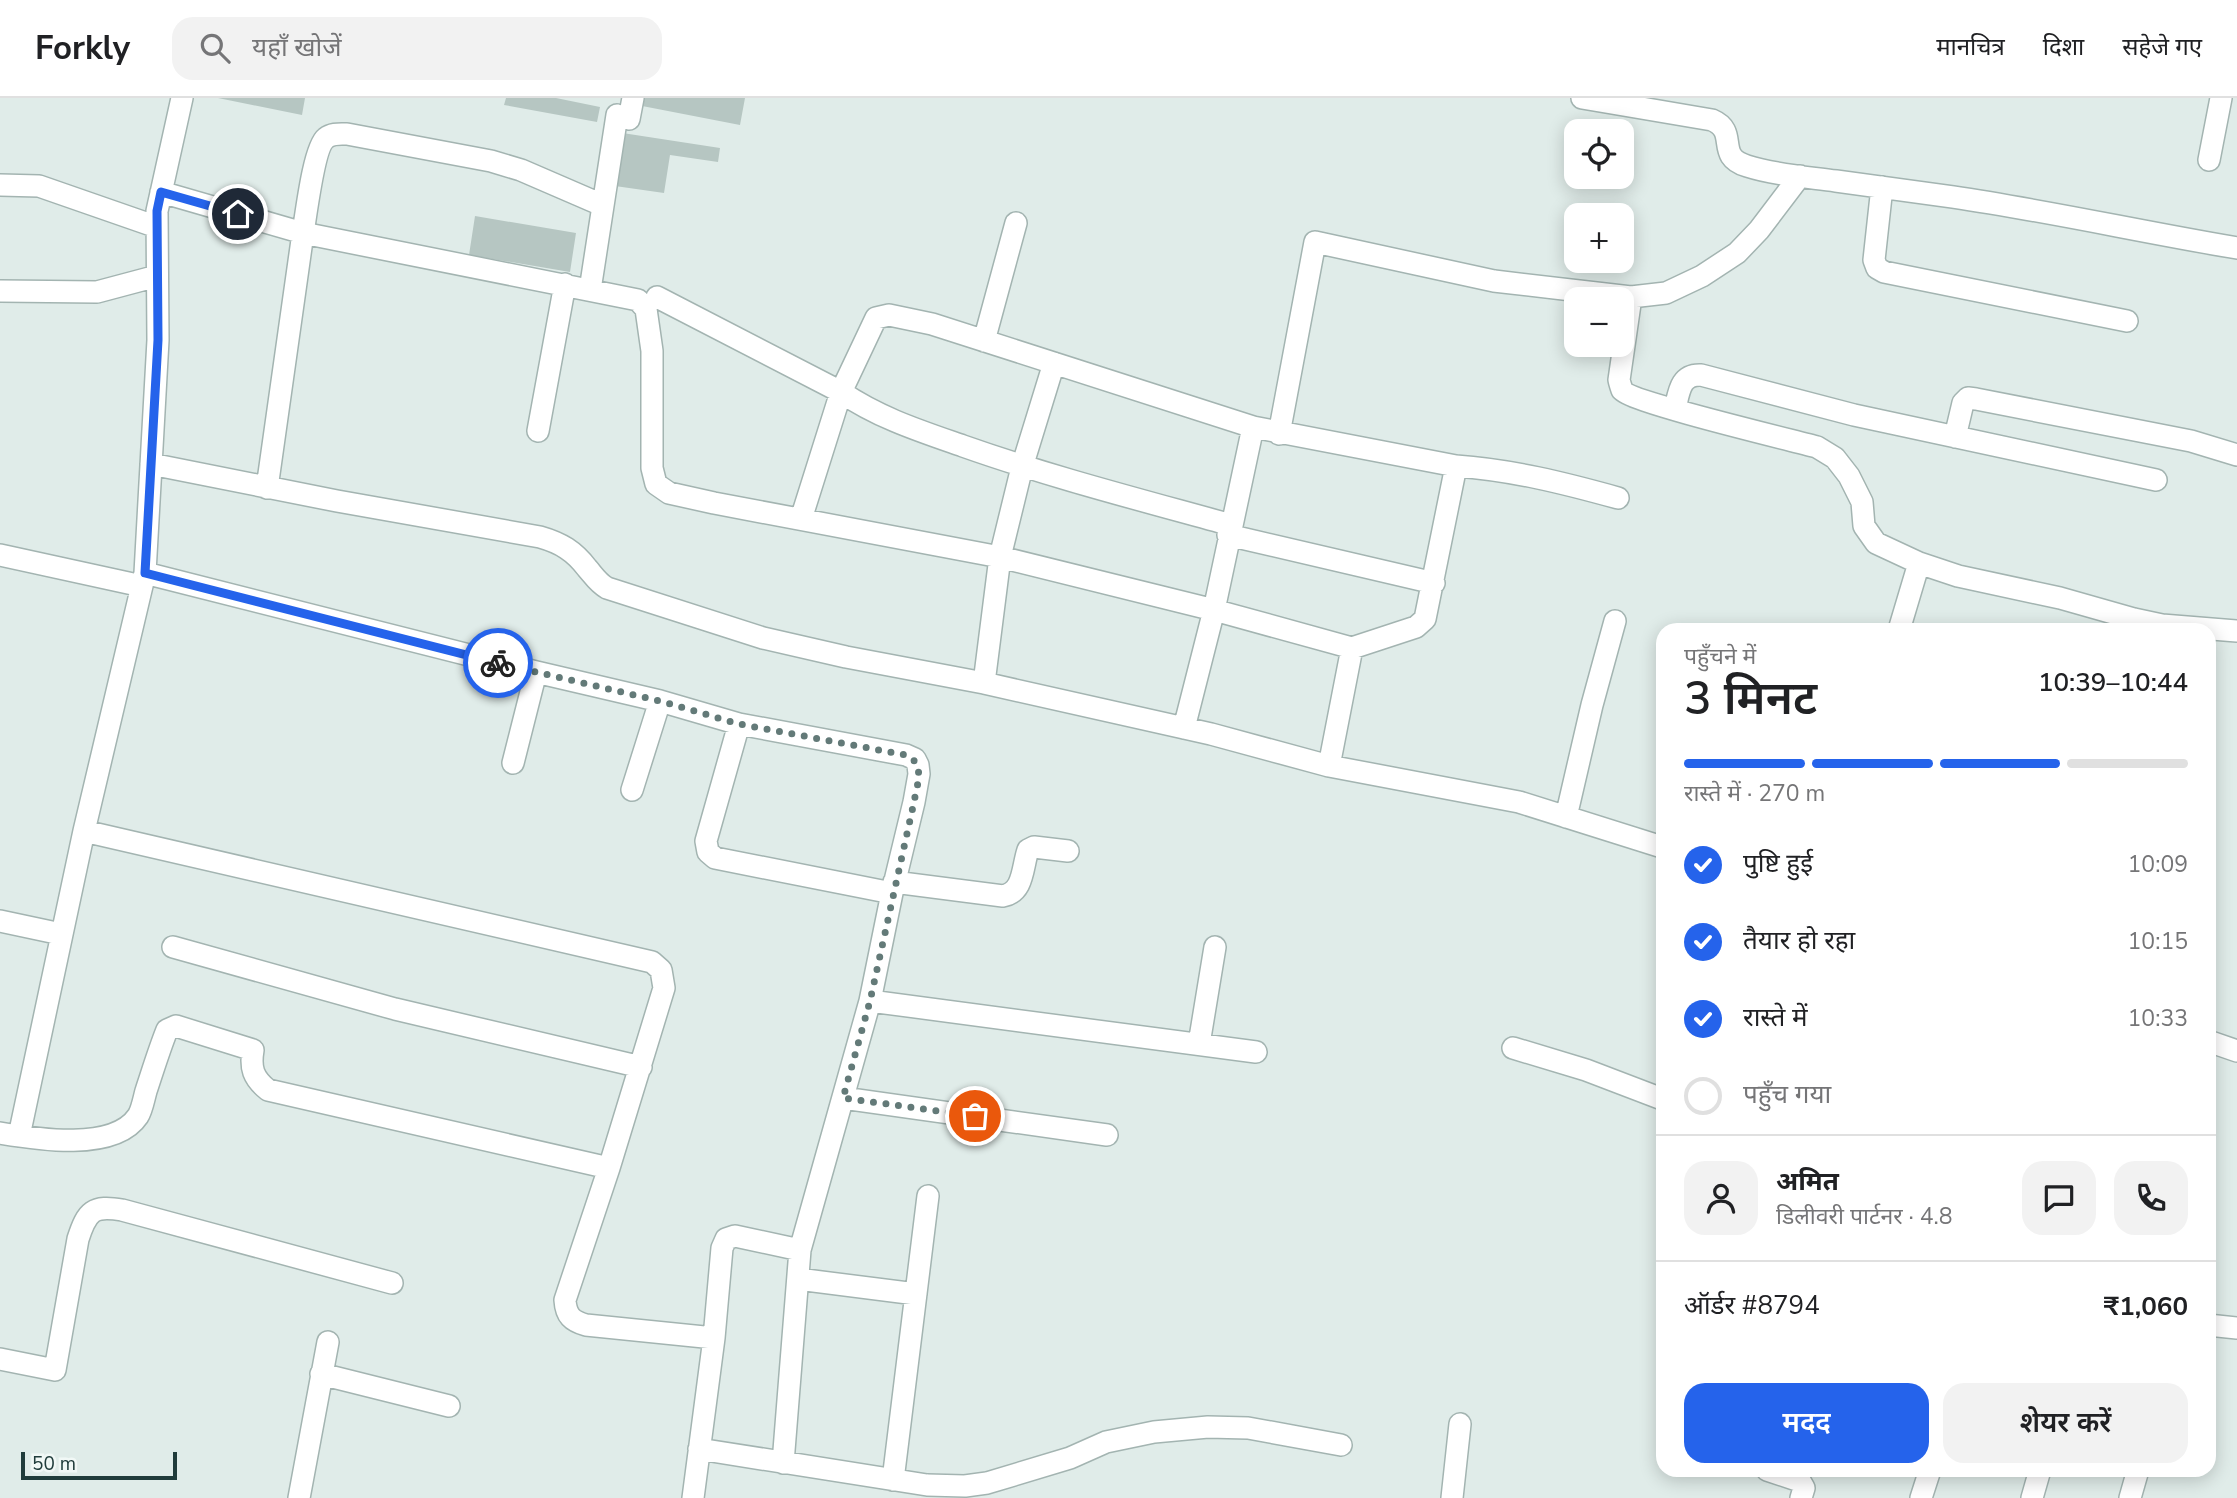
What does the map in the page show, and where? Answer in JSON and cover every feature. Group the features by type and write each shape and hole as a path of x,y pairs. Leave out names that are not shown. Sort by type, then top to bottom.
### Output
{"street":[{"path":"182,98 157,211 158,340 144,580 61,934 9,1135 80,1141 100,1138 122,1129 138,1116 167,1030 176,1026 253,1050 250,1064 257,1081 268,1090 609,1168"},
{"path":"1582,98 1668,105 1722,124 1726,130 1730,154 1735,161 1747,166 2014,206 2237,248"},
{"path":"2209,160 2221,98"},
{"path":"590,290 602,205 626,111"},
{"path":"267,488 303,233 318,151 325,138 333,134 347,134 491,162 521,170 602,205"},
{"path":"1634,297 1666,293 1702,276 1737,253 1759,230 1801,176"},
{"path":"0,185 39,186 157,227"},
{"path":"1882,187 1874,260 1877,268 1884,272 2127,321"},
{"path":"161,192 303,233 638,300 646,309 652,351 652,468 656,484 669,493 1000,557 1214,610 1352,648 1416,627 1425,619 1456,466"},
{"path":"984,341 1016,223"},
{"path":"1279,434 1315,242 1494,281 1564,289"},
{"path":"0,291 97,292 157,276"},
{"path":"538,430 565,284"},
{"path":"657,298 888,419 1022,467 1230,530 1434,583"},
{"path":"801,519 841,393 876,318 889,315 904,316 1130,386 1253,428 1456,466 1544,478 1618,498"},
{"path":"1622,357 1619,380 1622,390 1630,396 1816,447 1835,458 1849,476 1861,502 1864,526 1876,543 1958,576 2060,598 2147,623"},
{"path":"984,683 1000,557 1022,467 1054,363"},
{"path":"1675,409 1681,384 1693,374 1701,375 1854,415 2156,480"},
{"path":"1955,437 1963,403 1968,398 2191,442 2237,455"},
{"path":"1184,728 1214,610 1253,428"},
{"path":"151,464 267,488 540,537 558,542 571,550 598,583 607,588 763,638 984,683 1184,728 1329,766 1518,802 1656,845"},
{"path":"0,555 144,580 660,701 739,724 906,755 915,759 919,774 870,1001 800,1250 783,1463"},
{"path":"1901,623 1919,562"},
{"path":"1566,817 1615,621"},
{"path":"2216,630 2237,631"},
{"path":"1329,766 1352,648"},
{"path":"513,763 536,672"},
{"path":"632,790 660,701"},
{"path":"739,724 706,841 708,852 715,858 893,887 1003,896 1013,894 1019,887 1028,850 1034,847 1068,851"},
{"path":"84,831 652,962 661,970 664,988 565,1300 565,1311 573,1321 586,1325 714,1338"},
{"path":"0,921 61,934"},
{"path":"173,947 396,1009 641,1067"},
{"path":"1199,1044 1215,947"},
{"path":"870,1001 1256,1052"},
{"path":"2216,1044 2237,1051"},
{"path":"1513,1048 1586,1070 1656,1097"},
{"path":"843,1098 1107,1135"},
{"path":"893,1480 928,1196"},
{"path":"0,1359 55,1370 78,1239 84,1221 93,1211 103,1207 392,1283"},
{"path":"693,1498 714,1338 722,1248 726,1239 736,1236 800,1250"},
{"path":"798,1279 916,1294"},
{"path":"2216,1326 2237,1328"},
{"path":"299,1498 328,1342"},
{"path":"321,1374 449,1406"},
{"path":"1452,1498 1460,1424"},
{"path":"699,1449 893,1480 939,1486 965,1486 988,1483 1070,1458 1106,1442 1154,1432 1208,1427 1248,1429 1341,1445"},
{"path":"1789,1477 1801,1481 1804,1488 1801,1498"},
{"path":"1921,1498 1928,1477"},
{"path":"2032,1498 2038,1477"},
{"path":"2130,1498 2136,1477"}],"building":[{"path":"218,98 305,98 302,115"},
{"path":"506,98 556,98 600,107 597,122 504,105"},
{"path":"639,98 745,98 740,125 637,105"},
{"path":"616,132 720,148 718,162 670,155 664,193 608,185"},
{"path":"475,216 576,233 570,272 469,255"}],"way so far":[{"path":"498,663 660,701 739,724 906,755 915,759 919,774 914,802 870,1001 843,1098 975,1116"}],"route":[{"path":"238,214 161,192 157,211 158,340 145,573 498,663"}]}
